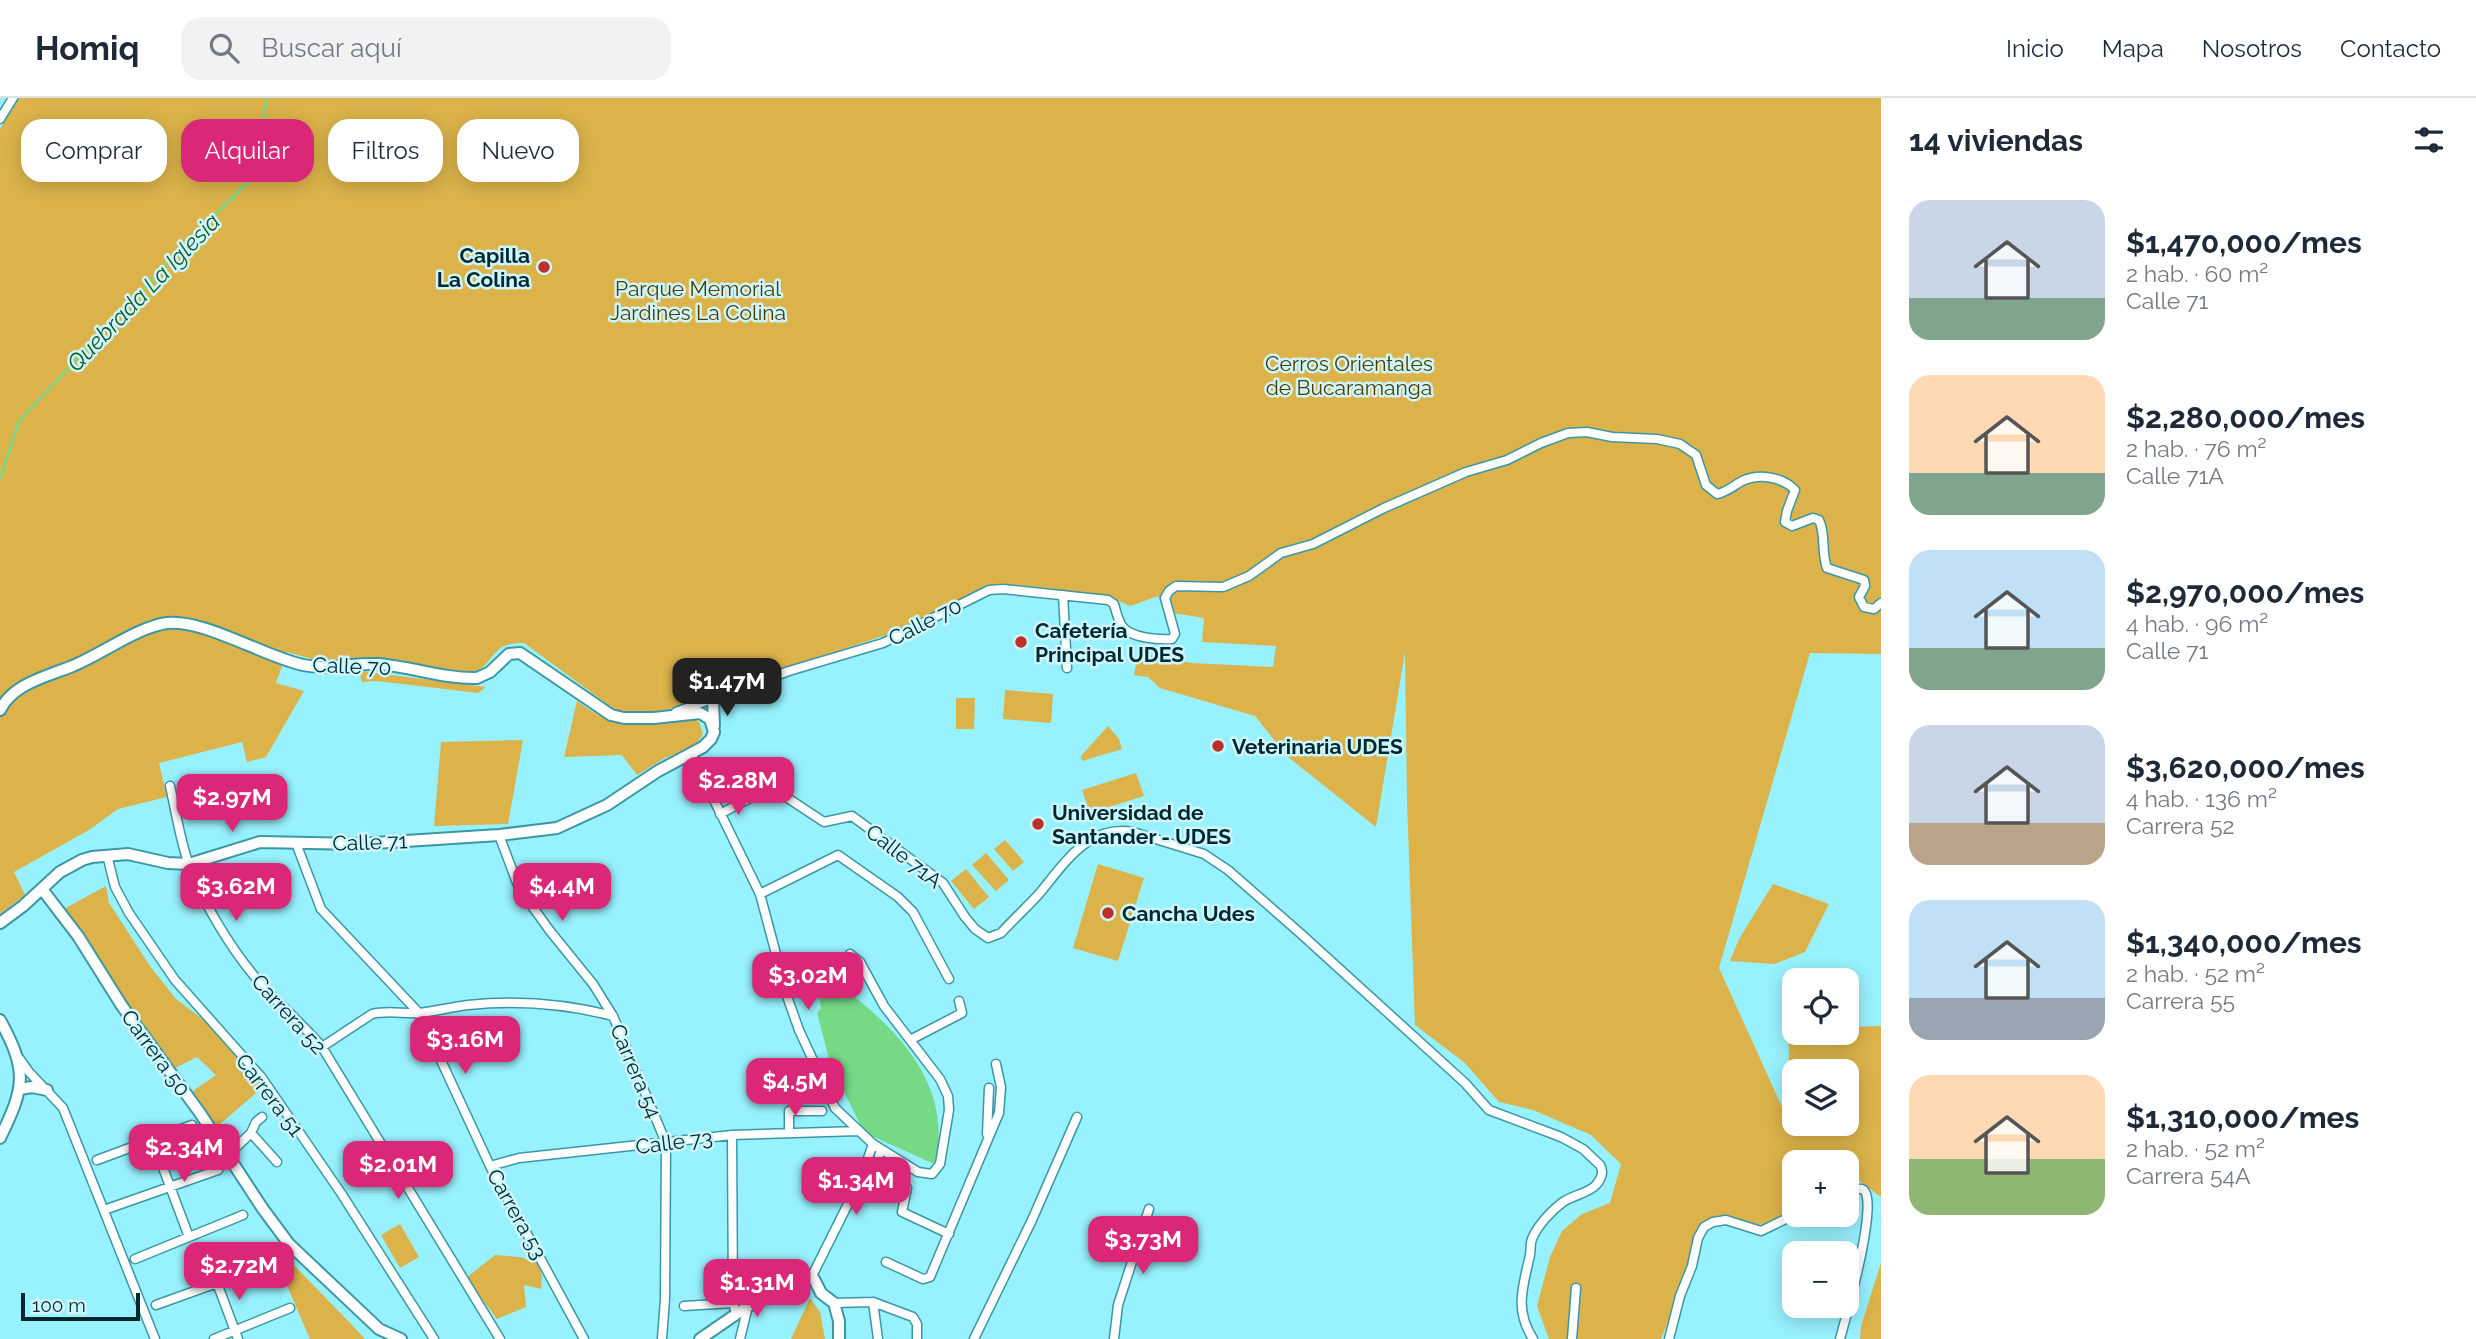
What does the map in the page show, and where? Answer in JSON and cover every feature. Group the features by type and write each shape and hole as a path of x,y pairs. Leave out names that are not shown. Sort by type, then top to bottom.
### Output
{"street":[{"path":"0,119 13,98"},
{"name":"Calle 70","path":"664,717 789,671 883,643 989,590 1003,589 1112,601 1122,626 1133,634 1158,639 1174,637 1165,604 1166,594 1176,586 1223,587 1249,576 1281,553 1321,540 1395,503 1466,472 1507,460 1541,443 1577,432 1657,439 1680,444 1696,456 1706,485 1717,494 1752,478 1775,478 1786,482 1795,490 1785,518 1788,525 1791,527 1813,518 1819,520 1823,530 1822,552 1827,568 1864,580 1865,586 1859,597 1864,607 1874,609 1881,603"},
{"path":"1063,595 1067,668"},
{"name":"Calle 70","path":"0,710 5,700 19,688 88,660 145,630 169,623 197,627 279,658 315,666 377,664 471,678 490,672 509,654 520,653 605,713 624,718 664,717 688,713"},
{"path":"713,699 714,729"},
{"path":"688,713 705,715 714,729"},
{"path":"688,713 705,721 708,736 703,747"},
{"name":"Calle 71","path":"0,923 70,866 82,860 107,855 128,854 167,863 189,864 260,842 359,844 544,831 571,823 607,805 658,771 703,747 713,735 714,729"},
{"path":"691,754 760,894 782,982 799,1030 835,1108 881,1149 924,1174 932,1174 940,1164 949,1110 948,1096 940,1079 884,1006 860,962 850,954"},
{"name":"Carrera 52","path":"170,786 189,864 213,913 252,974 322,1047 500,1339"},
{"name":"Calle 71A","path":"720,814 767,789 774,789 824,822 852,816 943,883 970,923 988,937 1001,933 1082,844 1102,833 1123,830 1133,832 1204,854 1228,870 1300,933 1465,1083 1489,1110 1561,1137 1583,1149 1603,1169 1595,1186 1563,1202 1537,1229 1531,1241 1522,1282 1521,1306 1533,1339"},
{"name":"Carrera 54","path":"499,835 519,888 593,984 613,1016 666,1143 666,1259 662,1339"},
{"name":"Carrera 53","path":"296,843 321,909 419,1013 490,1166 584,1339"},
{"name":"Carrera 51","path":"107,855 115,887 129,913 174,980 262,1078 341,1193 433,1339"},
{"path":"760,894 838,855 898,897 913,912 949,978"},
{"name":"Carrera 50","path":"42,889 78,936 122,1006 289,1244 382,1334 401,1339"},
{"path":"910,1040 962,1013 959,1000"},
{"path":"322,1047 372,1014 419,1013 470,1005 510,1003 584,1008 613,1016"},
{"path":"0,1020 29,1072 63,1108 155,1339"},
{"path":"0,1138 20,1089 22,1077 18,1056"},
{"path":"886,1262 930,1278 999,1113 1002,1100 996,1063"},
{"path":"20,1089 32,1087 47,1090"},
{"path":"987,1140 989,1088"},
{"path":"789,1133 789,1111 822,1111"},
{"path":"228,1155 251,1133 256,1122 262,1117"},
{"path":"974,1339 1032,1220 1077,1117"},
{"path":"97,1160 192,1125"},
{"name":"Calle 73","path":"490,1166 519,1158 732,1135 858,1131"},
{"path":"251,1133 277,1162"},
{"path":"699,1339 734,1308 732,1135"},
{"path":"153,1140 189,1237"},
{"path":"881,1149 878,1162 883,1169 906,1184 907,1193 901,1209 904,1213 949,1234"},
{"path":"811,1278 861,1178 881,1149"},
{"path":"104,1210 218,1170"},
{"path":"1859,1190 1872,1194 1876,1201"},
{"path":"1114,1339 1118,1305 1149,1209"},
{"path":"135,1259 243,1215"},
{"path":"1669,1339 1698,1238 1704,1227 1713,1222 1727,1220 1761,1231 1782,1221"},
{"path":"1840,1339 1865,1274 1874,1239"},
{"path":"156,1305 267,1265"},
{"path":"684,1306 748,1306 805,1277 816,1282 824,1297 834,1303 873,1302 913,1317 917,1324 917,1339"},
{"path":"217,1283 236,1335"},
{"path":"1572,1339 1576,1288"},
{"path":"873,1302 878,1339"},
{"path":"834,1303 839,1321 839,1339"},
{"path":"740,1339 748,1306"},
{"path":"214,1339 236,1335 290,1308"}],"green space":[{"path":"19,98 1881,98 1881,654 1810,653 1719,968 1782,1107 1782,1136 1859,1136 1859,1059 1789,1059 1789,1045 1859,1045 1859,1027 1881,1026 1881,1197 1859,1180 1859,1150 1782,1150 1782,1215 1760,1225 1742,1225 1712,1219 1694,1240 1686,1278 1661,1339 1549,1339 1537,1306 1550,1257 1562,1231 1582,1214 1610,1203 1621,1164 1591,1135 1533,1110 1499,1102 1465,1063 1415,1025 1405,652 1376,827 1288,757 1255,716 1160,688 1148,677 1134,675 1138,653 1192,663 1273,667 1276,646 1202,642 1204,618 1166,612 1158,596 1130,606 1096,595 1029,586 988,585 889,634 661,712 631,713 614,709 524,643 499,649 481,669 473,673 384,660 312,659 287,652 276,683 304,691 266,757 247,762 242,742 159,763 167,797 118,809 89,830 14,872 25,895 0,914 0,129"},
{"path":"359,671 486,687 478,693 377,681 362,682"},
{"path":"1005,690 1053,694 1051,723 1003,719"},
{"path":"956,698 975,698 974,729 956,729"},
{"path":"577,701 600,716 621,723 646,724 694,718 699,722 703,734 696,745 663,759 637,775 622,755 564,757"},
{"path":"1108,726 1119,739 1122,749 1082,761 1081,756"},
{"path":"523,740 508,824 434,826 441,742"},
{"path":"1136,773 1144,796 1090,813 1082,790"},
{"path":"1005,840 1024,862 1013,871 994,849"},
{"path":"986,853 1009,880 996,891 972,865"},
{"name":"Cancha Udes","path":"1098,864 1144,878 1118,961 1073,948"},
{"path":"966,869 989,897 974,909 951,881"},
{"path":"1773,884 1829,904 1805,952 1774,964 1730,961 1739,939"},
{"path":"106,886 109,903 150,966 176,999 213,1027 263,1087 212,1131 187,1095 216,1075 197,1057 167,1072 92,965 53,915"},
{"path":"400,1224 419,1257 400,1268 381,1235"},
{"path":"282,1253 365,1339 310,1339 282,1274"},
{"path":"495,1255 520,1257 538,1263 542,1276 541,1289 524,1285 526,1307 497,1319 466,1278"},
{"path":"1881,1263 1881,1339 1860,1339 1861,1326"},
{"path":"810,1298 820,1312 825,1339 791,1339"}],"shaded area":[{"path":"826,979 836,982 858,999 898,1037 914,1058 927,1081 935,1106 939,1132 936,1161 932,1163 872,1136 861,1126 831,1066 817,1013 821,1008 819,983"}],"waterway":[{"name":"Quebrada La Iglesia","path":"0,479 19,421 182,248 254,176 267,98"}],"place":[{"name":"Capilla La Colina","path":"544,267"},
{"name":"Cafetería Principal UDES","path":"1021,642"},
{"name":"Veterinaria UDES","path":"1218,746"},
{"name":"Universidad de Santander - UDES","path":"1038,824"},
{"name":"Cancha Udes","path":"1108,913"}],"park label":[{"name":"Parque Memorial Jardines La Colina","path":"698,300"},
{"name":"Cerros Orientales de Bucaramanga","path":"1349,375"}]}
